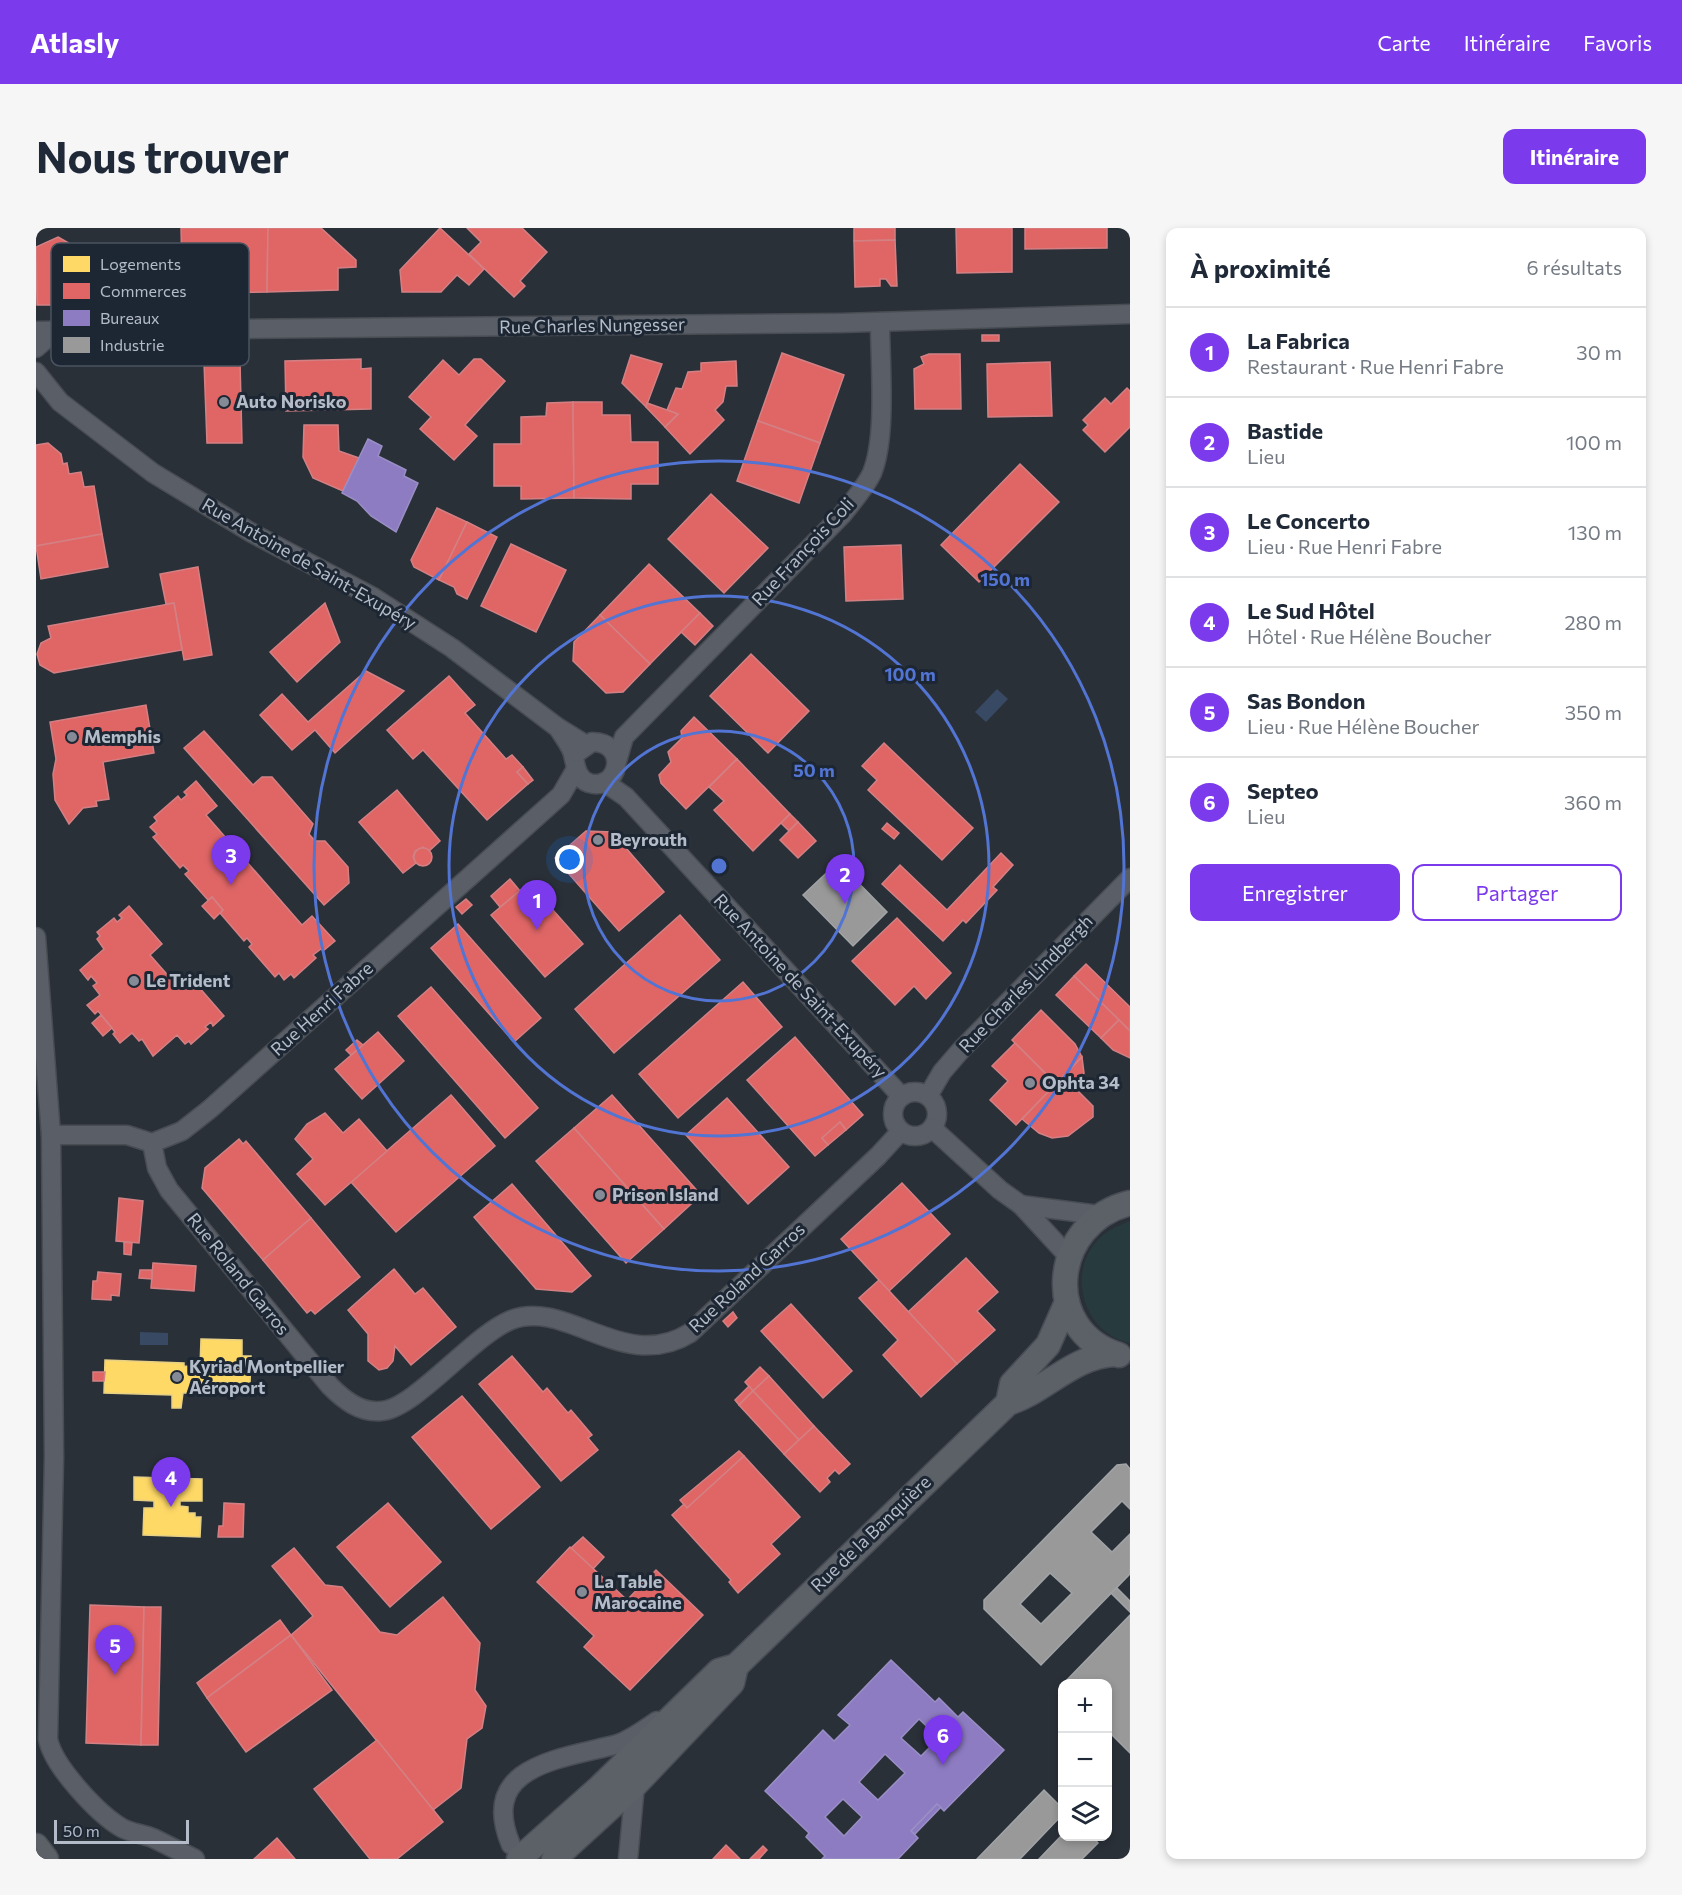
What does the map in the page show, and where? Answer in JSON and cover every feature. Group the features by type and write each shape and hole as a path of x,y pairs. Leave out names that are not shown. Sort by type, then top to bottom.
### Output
{"main road":[{"path":"1122,1356 1085,1333 1067,1302 1065,1279 1068,1256 1080,1233 1099,1215 1130,1203"},
{"name":"Rue de la Banquière","path":"1008,1402 1012,1384 1048,1345 1067,1302"},
{"name":"Rue de la Banquière","path":"515,1852 599,1788 719,1671 736,1666 1008,1402 1027,1396 1080,1362 1098,1355 1122,1356"},
{"name":"Rue de la Banquière","path":"554,1859 635,1785 732,1683 736,1666"},
{"path":"36,1846 46,1859"}],"street":[{"name":"Rue Charles Nungesser","path":"249,330 880,322 1130,314"},
{"name":"Rue François Coli","path":"617,764 624,737 842,515 871,475 878,453 879,437 880,322"},
{"name":"Rue Charles Nungesser","path":"36,348 45,332"},
{"name":"Rue Antoine de Saint-Exupéry","path":"36,372 60,402 153,473 252,533 373,597 452,648 557,727 592,744"},
{"name":"Rue Antoine de Saint-Exupéry","path":"36,396 60,402"},
{"name":"Rue Antoine de Saint-Exupéry","path":"557,727 571,749 575,765"},
{"path":"592,744 611,749 617,764 610,779 597,783 579,775 575,765 577,755 592,744 624,737"},
{"name":"Rue Antoine de Saint-Exupéry","path":"617,764 626,797"},
{"name":"Rue Henri Fabre","path":"152,1143 182,1131 210,1108 561,795 575,765"},
{"name":"Rue Antoine de Saint-Exupéry","path":"597,783 626,797 901,1096"},
{"name":"Rue Henri Fabre","path":"561,795 597,783"},
{"name":"Rue Charles Lindbergh","path":"928,1096 942,1072 961,1050 1130,878"},
{"path":"36,937 51,1135 54,1457 48,1739 57,1761 107,1818 124,1829 152,1838 195,1859"},
{"path":"915,1092 928,1096 937,1114 932,1128 921,1135 908,1135 901,1131 894,1121 893,1114 901,1096 915,1092"},
{"path":"932,1128 1000,1190 1021,1205 1068,1256"},
{"name":"Rue Roland Garros","path":"152,1143 157,1168 169,1190 330,1386 344,1400 362,1409 382,1411 404,1403 495,1328 524,1316 541,1316 618,1341 649,1347 673,1343 690,1333 878,1156 901,1131"},
{"path":"51,1135 127,1135 152,1143"},
{"path":"1021,1205 1099,1215"},
{"path":"515,1852 504,1827 504,1804 512,1784 525,1772 554,1760 620,1743 658,1720 665,1722"},
{"path":"628,1859 635,1785"}],"green space":[{"path":"1130,1221 1130,1343 1114,1337 1101,1328 1091,1315 1082,1285 1083,1269 1088,1254 1098,1240 1109,1231"}],"water":[{"path":"997,689 1008,699 986,722 975,712"},
{"path":"140,1332 168,1333 168,1345 140,1345"}],"building: Logements":[{"name":"Kyriad Montpellier Aéroport","path":"201,1339 242,1340 242,1356 251,1356 250,1383 208,1382 208,1389 197,1388 197,1393 183,1393 181,1408 172,1408 172,1395 104,1393 105,1360 184,1363 184,1366 200,1367"},
{"path":"134,1477 202,1479 202,1501 180,1501 180,1506 188,1507 188,1513 195,1513 195,1517 201,1517 200,1537 143,1535 144,1508 154,1508 154,1501 134,1500"}],"building: Commerces":[{"path":"181,228 268,228 267,292 249,292 249,243 181,243"},
{"path":"268,228 321,228 356,260 356,267 338,268 338,290 267,292"},
{"path":"440,228 484,269 469,285 457,275 441,292 402,292 400,270"},
{"path":"467,228 522,228 547,252 520,281 525,286 514,297 469,254 481,242"},
{"path":"854,228 895,228 895,240 854,241"},
{"path":"956,228 1012,228 1012,272 957,273"},
{"path":"1025,228 1107,228 1107,248 1025,249"},
{"path":"58,237 69,243 51,243 51,305 37,305 36,247"},
{"path":"895,240 897,286 891,286 886,279 880,279 880,286 855,287 854,241"},
{"path":"982,335 999,335 999,341 982,341"},
{"path":"782,353 844,375 820,443 758,421"},
{"path":"929,354 960,354 961,409 915,409 914,369 924,364 921,357"},
{"path":"631,355 662,364 646,407 622,383"},
{"path":"361,359 361,369 371,368 371,409 286,411 285,361"},
{"path":"474,359 481,359 505,381 465,425 477,436 454,460 420,429 431,417 409,397 443,360 459,375"},
{"path":"736,361 737,386 726,386 723,402 715,410 724,420 690,454 665,427 678,414 667,410 676,388 682,389 688,372 701,371 701,363"},
{"path":"1050,362 1052,416 988,417 987,364"},
{"name":"Auto Norisko","path":"204,366 240,366 242,443 207,443"},
{"path":"1127,388 1130,391 1130,427 1105,452 1083,430 1088,425 1083,420 1105,398 1111,404"},
{"path":"573,402 574,498 521,499 521,486 494,486 494,444 521,444 521,417 546,416 547,403"},
{"path":"573,402 602,402 602,415 630,415 631,442 658,442 658,484 631,484 631,499 574,498"},
{"path":"647,403 678,414 665,427 646,407"},
{"path":"758,421 820,443 799,503 737,481"},
{"path":"304,425 338,425 339,451 359,458 343,491 313,478 303,457"},
{"path":"48,443 61,454 63,464 67,463 69,474 81,472 84,487 94,486 102,534 36,546 36,445"},
{"path":"1020,464 1059,502 979,582 941,545"},
{"path":"711,494 768,548 724,593 668,539"},
{"path":"437,508 467,522 439,580 414,567 411,560"},
{"path":"467,522 497,537 467,599 457,594 454,587 439,580"},
{"path":"102,534 108,567 41,579 36,546"},
{"path":"511,544 566,570 536,632 481,606"},
{"path":"901,545 903,599 846,601 844,547"},
{"path":"649,564 700,613 650,664 600,615"},
{"path":"198,567 212,655 184,660 174,603 166,604 160,574"},
{"path":"174,603 182,650 54,673 40,665 37,654 41,643 51,638 48,626"},
{"path":"325,603 340,642 297,682 270,652"},
{"path":"700,613 713,626 695,645 681,632"},
{"path":"600,615 650,664 623,692 606,693 573,661 574,642"},
{"path":"751,654 809,711 768,753 710,696"},
{"path":"366,671 404,691 335,753 315,730 292,750 260,715 282,694 308,722"},
{"path":"449,676 475,705 465,713 506,759 512,755 523,767 517,772 528,784 487,820 423,750 413,759 387,730"},
{"path":"146,705 154,753 103,762 109,799 96,801 97,806 83,808 69,824 55,800 53,774 56,759 50,722"},
{"path":"694,717 737,759 686,809 661,783 659,775 671,762 668,752 682,738 681,731"},
{"path":"204,731 253,785 262,777 272,777 313,824 309,834 315,841 325,841 348,867 349,883 324,905 184,748"},
{"path":"884,743 973,828 942,860 868,790 877,780 862,766"},
{"path":"737,759 790,814 753,851 714,810 724,801 709,787"},
{"path":"523,767 533,780 528,784 517,772"},
{"path":"196,781 217,806 206,815 302,925 312,916 335,941 323,951 321,949 313,955 316,958 294,978 291,974 284,980 279,973 275,977 249,947 252,944 247,938 244,941 220,913 223,910 212,897 208,900 185,874 189,871 183,865 180,868 153,837 157,834 150,827 157,821 154,817 178,796 181,800 187,795 184,792"},
{"path":"397,790 440,841 429,851 423,847 415,851 413,857 416,863 403,873 359,822"},
{"path":"790,814 798,822 789,831 781,823"},
{"path":"798,822 816,841 798,858 780,840"},
{"path":"887,823 899,833 894,839 882,829"},
{"path":"586,831 612,832 664,892 619,931 555,858"},
{"path":"423,848 429,851 432,857 429,863 423,866 417,863 414,857 417,851"},
{"path":"1001,853 1013,865 993,887 997,890 966,923 963,920 943,941 882,884 900,865 947,910"},
{"path":"510,879 520,891 500,907 491,896"},
{"path":"529,883 583,944 545,977 491,915"},
{"path":"212,897 223,910 214,919 202,906"},
{"path":"466,899 472,905 462,914 456,907"},
{"name":"Le Trident","path":"129,906 162,944 150,955 179,988 191,978 224,1016 213,1026 211,1022 205,1027 208,1029 191,1044 189,1041 185,1044 177,1035 153,1056 142,1039 139,1041 132,1033 120,1043 113,1034 115,1032 98,1011 95,1014 87,1005 100,995 93,986 97,983 91,976 88,980 80,970 104,949 97,939 100,936 97,932 114,918 117,922 122,918 119,915"},
{"path":"680,915 720,960 614,1053 575,1009"},
{"path":"897,918 951,973 926,999 914,986 895,1005 852,961"},
{"path":"458,924 541,1018 514,1042 431,948"},
{"path":"1086,964 1130,1007 1130,1031 1074,976"},
{"path":"1074,976 1119,1020 1101,1038 1056,995"},
{"path":"743,982 782,1027 678,1118 639,1074"},
{"path":"431,987 538,1108 505,1138 398,1016"},
{"path":"1041,1010 1075,1044 1082,1057 1056,1084 1012,1040"},
{"path":"101,1015 112,1028 103,1036 92,1023"},
{"path":"1119,1020 1130,1031 1130,1058 1113,1050 1101,1038"},
{"path":"378,1032 404,1061 362,1099 335,1069"},
{"path":"795,1037 863,1115 846,1130 840,1122 822,1138 828,1145 815,1156 747,1080"},
{"path":"357,1040 363,1045 351,1055 346,1050"},
{"name":"Ophta 34","path":"1015,1043 1056,1084 1016,1125 990,1100 1008,1081 992,1066"},
{"path":"1082,1057 1084,1073 1076,1089 1093,1106 1093,1117 1068,1136 1052,1138 1039,1133 1022,1119"},
{"path":"451,1095 495,1146 396,1232 351,1182"},
{"path":"612,1095 701,1195 664,1229 574,1128"},
{"path":"727,1098 789,1167 748,1204 686,1135"},
{"path":"325,1113 343,1133 359,1119 387,1151 325,1205 297,1174 313,1159 295,1139 307,1124"},
{"path":"840,1122 846,1130 828,1145 822,1138"},
{"name":"Prison Island","path":"574,1128 664,1229 626,1263 536,1161"},
{"path":"239,1139 243,1144 246,1141 311,1218 263,1260 202,1188 205,1168"},
{"path":"902,1183 950,1234 889,1291 841,1239"},
{"path":"512,1184 591,1276 572,1292 536,1289 474,1217"},
{"path":"119,1198 143,1201 139,1243 116,1241"},
{"path":"311,1218 360,1277 315,1314 311,1310 307,1313 263,1260"},
{"path":"124,1242 132,1243 131,1255 124,1254"},
{"path":"966,1258 998,1292 977,1311 995,1330 957,1364 908,1312"},
{"path":"153,1263 196,1266 194,1291 151,1288"},
{"path":"394,1269 415,1294 423,1288 456,1327 411,1365 395,1346 393,1361 387,1368 379,1370 368,1361 368,1334 348,1310"},
{"path":"140,1270 152,1270 152,1279 139,1278"},
{"path":"98,1272 121,1274 119,1296 111,1295 111,1300 92,1299 93,1281 97,1281"},
{"path":"879,1280 957,1364 921,1397 883,1355 898,1340 859,1298"},
{"path":"791,1304 852,1371 823,1398 761,1331"},
{"path":"733,1312 737,1318 728,1327 723,1321"},
{"path":"512,1356 543,1392 547,1388 568,1413 571,1410 592,1435 588,1438 598,1450 561,1481 479,1384"},
{"path":"760,1367 769,1376 753,1391 745,1382"},
{"path":"93,1372 105,1372 104,1381 93,1381"},
{"path":"769,1376 814,1426 799,1440 753,1391"},
{"path":"749,1386 753,1391 739,1405 735,1400"},
{"path":"753,1391 799,1440 784,1454 739,1405"},
{"path":"462,1396 540,1487 491,1529 412,1437"},
{"path":"814,1426 850,1464 839,1474 835,1470 827,1478 830,1482 820,1492 784,1454"},
{"path":"739,1451 744,1456 687,1508 680,1500"},
{"path":"744,1456 800,1517 771,1544 780,1554 738,1593 729,1582 731,1580 672,1515 684,1504 687,1508"},
{"path":"224,1503 244,1504 243,1537 218,1537 219,1526 223,1526"},
{"path":"388,1503 441,1562 390,1607 337,1547"},
{"path":"583,1537 604,1557 593,1569 571,1548"},
{"path":"570,1547 627,1600 656,1570 703,1615 630,1690 584,1647 594,1636 537,1582"},
{"path":"294,1548 325,1585 342,1587 380,1632 397,1635 443,1597 480,1643 475,1690 486,1706 482,1728 467,1739 461,1788 433,1810 291,1635 313,1616 272,1566"},
{"path":"90,1605 144,1607 141,1745 86,1743"},
{"path":"144,1607 161,1607 158,1745 141,1745"},
{"path":"280,1620 291,1635 207,1698 197,1683"},
{"path":"291,1635 332,1690 246,1752 207,1698"},
{"path":"377,1740 443,1822 397,1859 370,1859 314,1789"},
{"path":"277,1838 295,1859 254,1859"},
{"path":"726,1845 740,1859 713,1859"},
{"path":"763,1846 767,1850 759,1859 750,1859"}],"building: Bureaux":[{"path":"368,439 382,446 378,456 406,470 404,476 418,483 396,532 371,516 357,501 342,493"},
{"path":"891,1660 935,1702 939,1698 958,1717 963,1712 1004,1750 944,1811 937,1804 911,1831 918,1838 898,1859 822,1859 825,1856 806,1837 809,1833 765,1791 823,1730 834,1741 850,1725 838,1715","holes":["919,1719 939,1738 921,1756 901,1738","885,1754 905,1773 878,1800 859,1782","843,1799 862,1817 844,1836 825,1817"]},
{"path":"937,1804 941,1807 915,1834 911,1831"}],"building: Industrie":[{"path":"838,862 887,912 853,946 803,895"},
{"path":"1126,1464 1130,1469 1130,1509 1122,1501 1091,1532 1112,1552 1130,1534 1130,1574 1041,1665 984,1609 984,1600 1117,1465","holes":["1050,1573 1072,1593 1041,1624 1020,1604"]},
{"path":"1117,1588 1130,1601 1130,1612 1111,1593"},
{"path":"1130,1615 1130,1753 1112,1735 1112,1679 1068,1679"},
{"path":"1044,1790 1058,1804 1058,1819 1020,1859 977,1859"},
{"path":"1058,1839 1058,1841 1096,1841 1098,1843 1082,1859 1039,1859"}],"place":[{"name":"Auto Norisko","path":"224,402"},
{"name":"Memphis","path":"72,737"},
{"name":"Beyrouth","path":"598,840"},
{"name":"Le Concerto","path":"231,885"},
{"name":"Bastide","path":"845,904"},
{"name":"La Fabrica","path":"537,930"},
{"name":"Le Trident","path":"134,981"},
{"name":"Ophta 34","path":"1030,1083"},
{"name":"Prison Island","path":"600,1195"},
{"name":"Kyriad Montpellier Aéroport","path":"177,1377"},
{"name":"Le Sud Hôtel","path":"171,1507"},
{"name":"La Table Marocaine","path":"582,1592"},
{"name":"Sas Bondon","path":"115,1675"},
{"name":"Septeo","path":"943,1765"}]}
